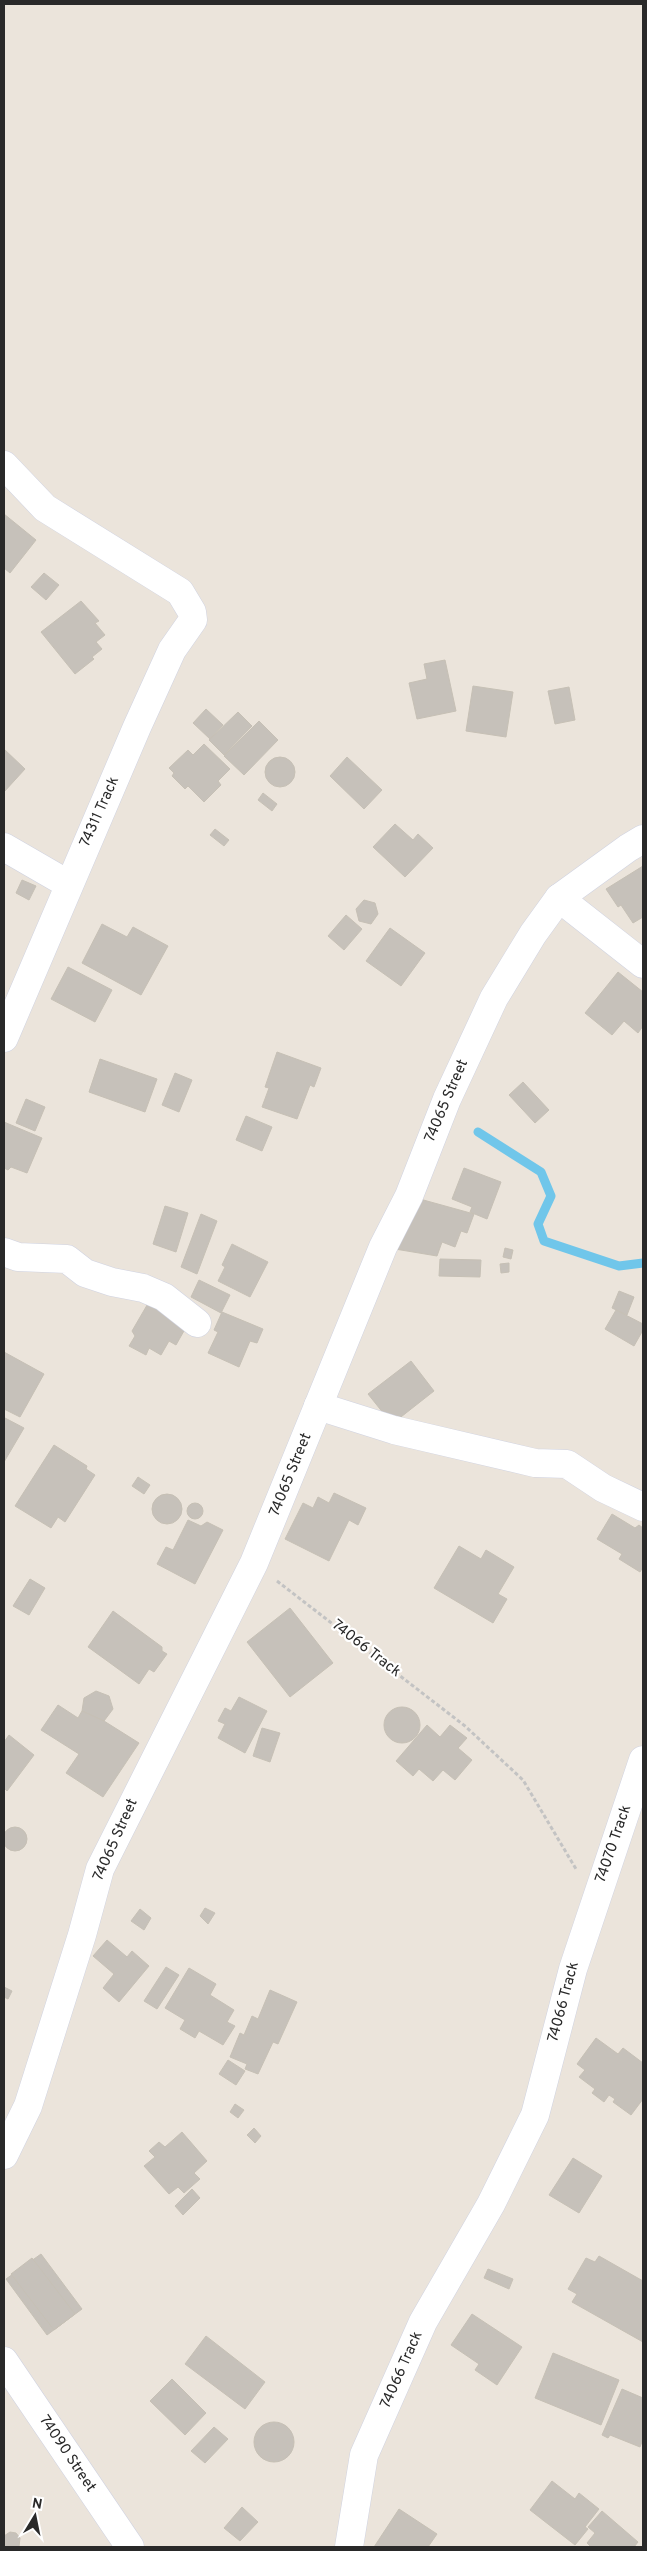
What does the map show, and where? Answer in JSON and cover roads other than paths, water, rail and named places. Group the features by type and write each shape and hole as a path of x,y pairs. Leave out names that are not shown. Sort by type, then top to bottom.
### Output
{"street":[{"name":"74311 Track","path":"4,465 45,508 180,592 192,612 193,620 172,650 68,884 4,1038"},
{"name":"74065 Street","path":"4,2155 28,2106 82,1935 100,1869 254,1563 382,1246 409,1196 447,1099 494,998 532,934 559,898 643,839"},
{"path":"4,847 68,884"},
{"path":"559,898 643,964"},
{"path":"4,1252 18,1258 40,1256 67,1259 85,1273 112,1282 143,1288 164,1297 197,1323"},
{"path":"318,1406 394,1430 535,1463 567,1464 604,1488 643,1507"},
{"name":"74070 Track","path":"594,1900 643,1760"},
{"name":"74066 Track","path":"349,2547 364,2455 423,2322 491,2204 535,2115 572,1969 594,1900"},
{"name":"74090 Street","path":"4,2360 130,2547"}],"waterway":[{"path":"478,1132 541,1172 551,1196 538,1224 544,1241 619,1266 643,1263"}]}
